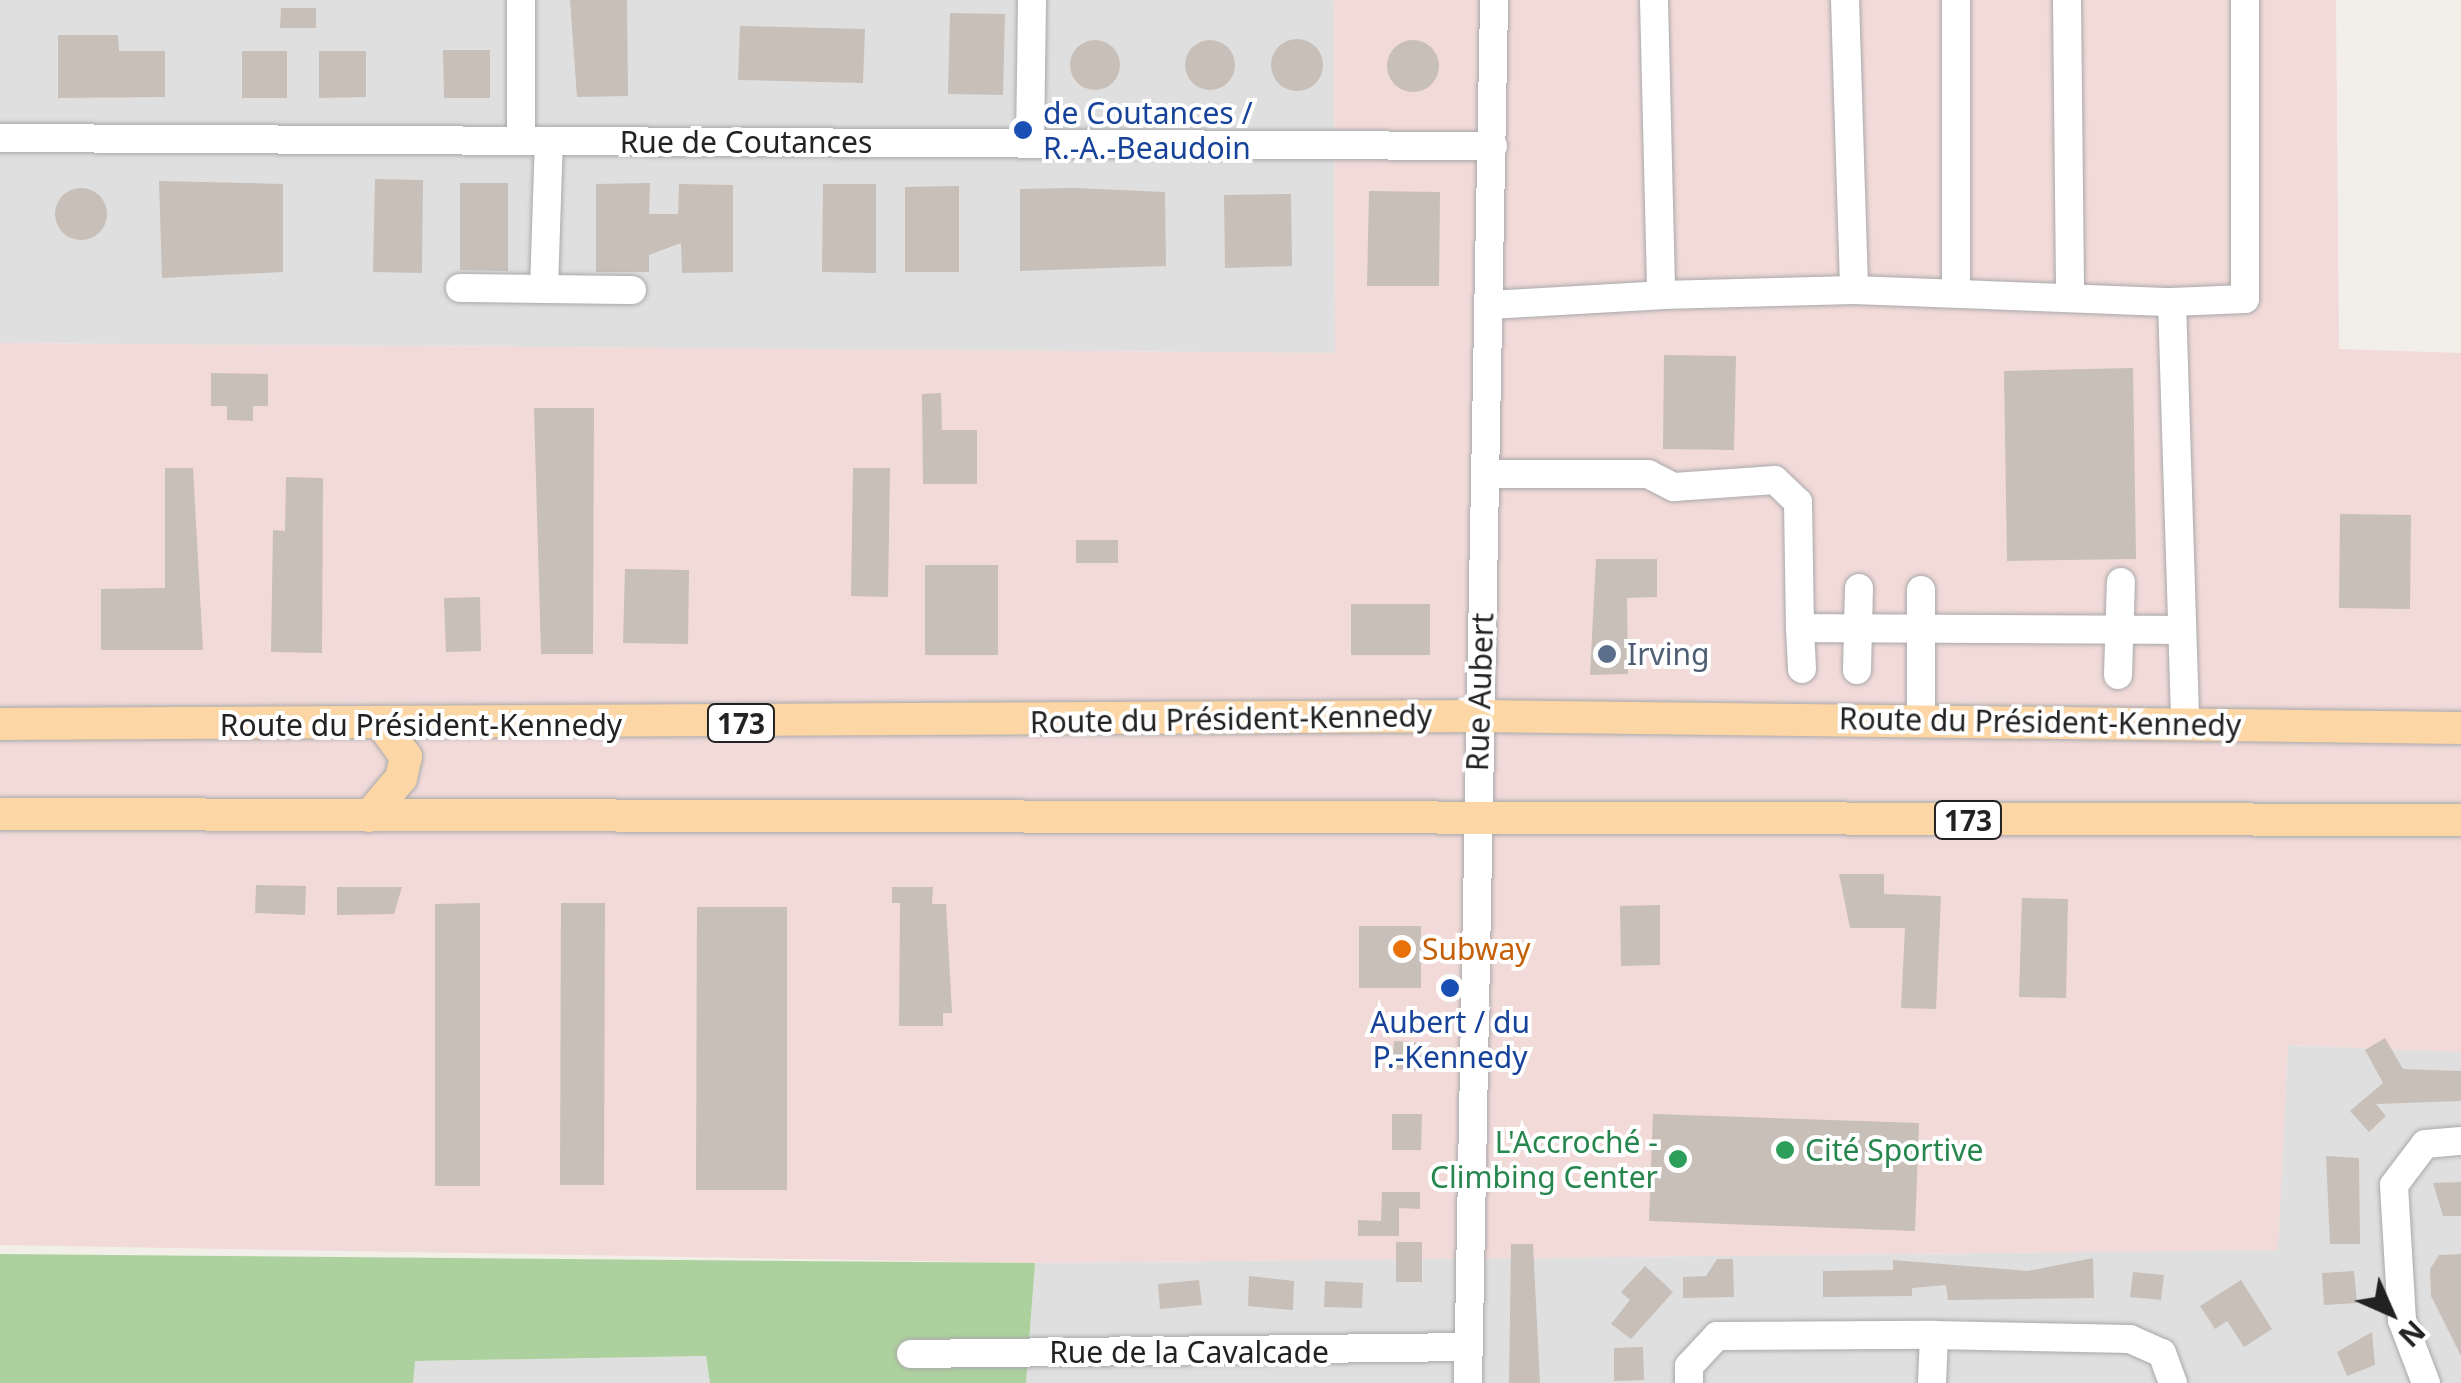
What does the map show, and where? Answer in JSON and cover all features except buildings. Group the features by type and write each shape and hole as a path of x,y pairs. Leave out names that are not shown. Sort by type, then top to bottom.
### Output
{"main road":[{"name":"Route du Président-Kennedy","path":"15,724 384,726 1481,716 2461,728"},
{"path":"0,740 15,724"},
{"path":"369,816 395,788 406,757 384,726"},
{"name":"173","path":"0,814 1476,821 2461,820"}],"street":[{"path":"521,0 544,289"},
{"path":"1030,144 1032,0"},
{"name":"Rue Aubert","path":"1468,1383 1494,0"},
{"path":"1654,0 1661,295"},
{"path":"1845,0 1854,290"},
{"path":"1956,0 1956,292"},
{"path":"2067,0 2070,296"},
{"path":"1490,304 1854,290 2172,302 2245,300 2245,0"},
{"name":"Rue de Coutances","path":"0,138 1492,146"},
{"path":"460,288 632,290"},
{"path":"2172,302 2185,725"},
{"path":"1486,474 1648,474 1674,487 1775,480 1798,502 1802,669"},
{"path":"2118,675 2122,582"},
{"path":"1857,670 1859,588"},
{"path":"1921,590 1921,720"},
{"path":"1800,628 2182,630"},
{"path":"2426,1383 2402,1320 2394,1185 2425,1144 2461,1140"},
{"path":"1689,1383 1689,1366 1717,1336 1934,1334 2130,1338 2162,1353 2173,1383"},
{"path":"1932,1383 1934,1334"},
{"name":"Rue de la Cavalcade","path":"911,1354 1237,1369 1467,1347"}],"shaded area":[{"path":"0,0 1334,0 1335,353 0,343"},
{"path":"1334,0 2336,0 2339,349 2461,353 2461,1052 2288,1045 2278,1250 1035,1263 0,1245 0,343 1335,353"},
{"path":"2288,1045 2461,1052 2461,1383 1026,1383 1035,1263 2277,1250"},
{"path":"706,1356 710,1383 413,1383 414,1361"}],"green space":[{"path":"0,1254 1035,1263 1026,1383 710,1383 706,1356 415,1361 413,1383 0,1383"}],"place":[{"name":"de Coutances / R.-A.-Beaudoin","path":"1023,130"},
{"name":"Irving","path":"1607,654"},
{"name":"Subway","path":"1402,949"},
{"name":"Aubert / du P.-Kennedy","path":"1450,988"},
{"name":"Cité Sportive","path":"1785,1150"},
{"name":"L'Accroché - Climbing Center","path":"1678,1159"}]}
